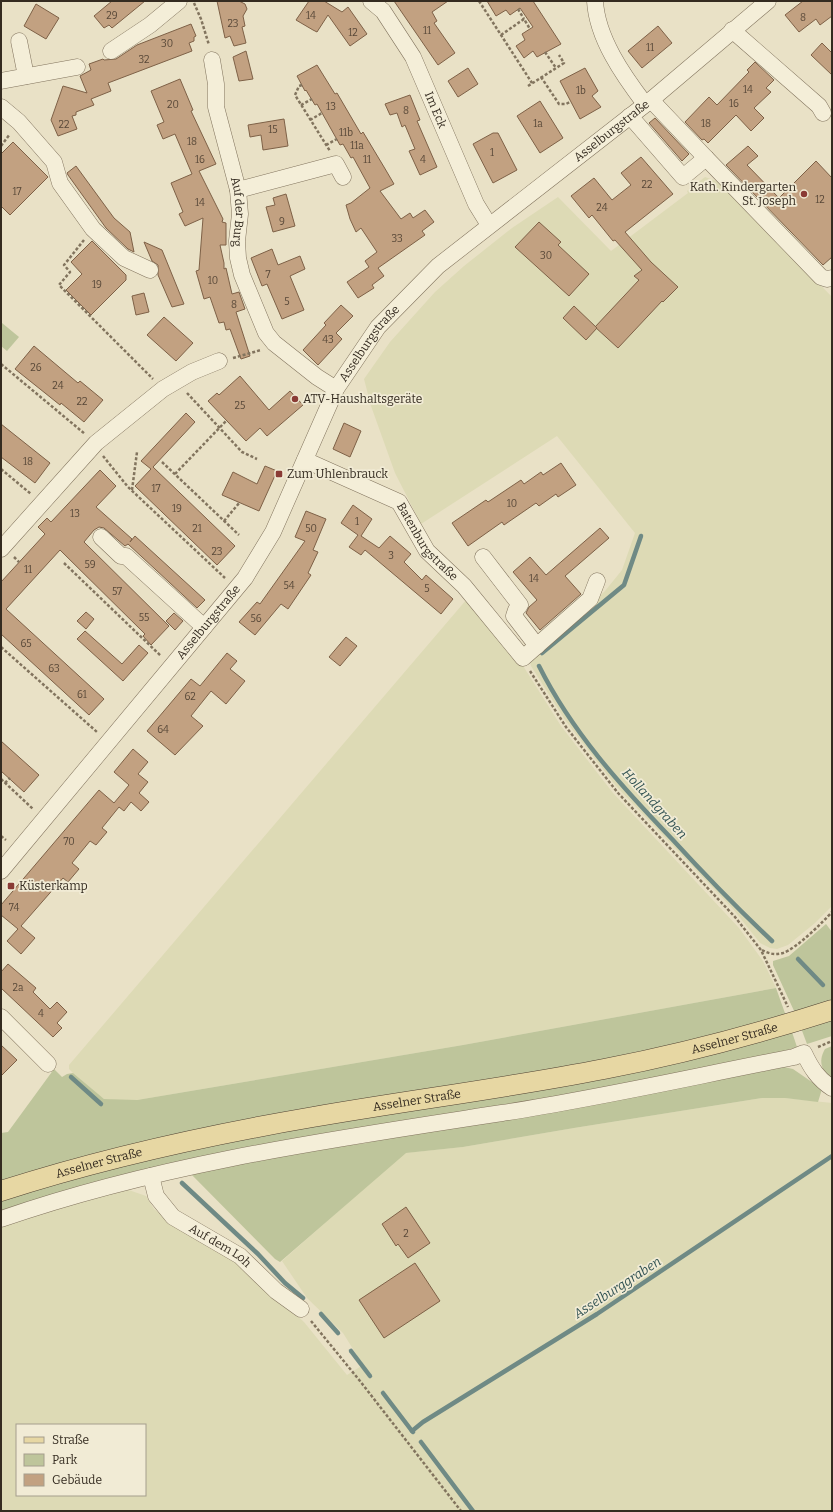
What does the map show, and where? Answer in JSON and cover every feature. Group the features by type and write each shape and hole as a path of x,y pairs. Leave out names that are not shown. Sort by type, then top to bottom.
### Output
{"main road":[{"name":"Asselner Straße","path":"1,1191 148,1150 230,1132 314,1116 604,1069 690,1051 832,1010"}],"street":[{"path":"111,51 150,25 179,1"},
{"name":"Im Eck","path":"371,1 383,10 414,57 476,204 489,225"},
{"path":"596,1 598,24 627,80 706,158 821,276 827,279 832,278"},
{"name":"Asselburgstraße","path":"1,870 245,578 273,532 336,389 378,327 434,269 648,102 768,1"},
{"path":"732,30 819,106 823,113"},
{"path":"19,41 26,76"},
{"name":"Auf der Burg","path":"212,60 216,84 216,107 238,190 240,214 237,241 239,264 254,306 266,333 274,343 320,379 336,389"},
{"path":"1,81 77,67"},
{"path":"1,107 19,122 54,162 60,183 93,229 124,258 150,270"},
{"path":"630,116 683,177 706,158"},
{"path":"238,190 339,170"},
{"path":"1,549 96,443 163,389 192,372 219,361"},
{"name":"Batenburgstraße","path":"305,460 399,502 427,551 464,586 523,658"},
{"path":"101,537 120,556 126,556 204,627"},
{"path":"483,557 520,605 514,616 537,646"},
{"path":"523,658 590,599 597,581"},
{"path":"1,1017 48,1064"},
{"path":"1,1219 66,1199 151,1176 229,1159 341,1139 593,1098 794,1058 804,1053 812,1070 820,1080 832,1088"},
{"name":"Auf dem Loh","path":"151,1176 156,1196 173,1216 240,1256 276,1291 301,1309"}],"path":[{"path":"192,1 206,32 212,60"},
{"path":"479,1 532,83"},
{"path":"518,9 530,29"},
{"path":"501,35 524,19"},
{"path":"545,52 556,68"},
{"path":"528,86 564,62 559,55"},
{"path":"541,77 559,104 566,104 570,102"},
{"path":"302,85 299,86 295,95 335,160 339,170"},
{"path":"301,105 312,99"},
{"path":"310,120 322,113"},
{"path":"326,145 337,139"},
{"path":"93,229 64,265 70,272 59,284 163,389"},
{"path":"219,361 270,347 274,343"},
{"path":"1,364 96,443 99,450 132,490 225,578"},
{"path":"186,391 242,452 257,459"},
{"path":"175,474 226,421"},
{"path":"132,490 137,452"},
{"path":"162,462 239,535"},
{"path":"1,469 42,503"},
{"path":"224,521 240,502"},
{"path":"64,562 161,657"},
{"path":"1,647 97,732"},
{"path":"523,658 553,708 604,776 637,814 730,912 761,950 784,996 794,1022"},
{"path":"5,784 10,778"},
{"path":"1,780 33,808"},
{"path":"1,836 6,840"},
{"path":"761,950 768,954 785,952 832,912"},
{"path":"301,1309 360,1381 461,1511"}],"shaded area":[{"path":"705,177 722,183 832,297 832,906 815,923 788,945 777,949 770,948 760,943 733,909 616,786 565,720 531,666 530,662 605,591 622,570 635,533 557,436 421,524 395,473 371,406 364,379 390,342 435,292 464,266 512,228 558,197 611,251 688,193 687,191"},
{"path":"467,599 520,661 561,726 613,793 739,928 763,961 776,988 463,1045 137,1100 104,1099 98,1095 69,1069 69,1065"},
{"path":"762,1098 785,1098 832,1103 832,1511 1,1511 1,1224 123,1188 146,1196 154,1209 178,1227 245,1268 304,1322 347,1375 363,1365 343,1333 307,1298 282,1261 404,1153 463,1147"}],"green space":[{"path":"2,323 19,337 7,351 1,346"},
{"path":"826,924 832,932 832,1001 795,1013 773,965 773,961 789,956"},
{"path":"776,988 786,1016 664,1049 1,1181 1,1133 8,1132 54,1069 62,1077 73,1073 104,1099 137,1100 463,1045"},
{"path":"832,1018 832,1036 807,1044 801,1028"},
{"path":"792,1032 797,1047 771,1055 688,1074 411,1123 1,1215 1,1200 150,1157"},
{"path":"832,1046 832,1081 822,1066 821,1058 825,1049"},
{"path":"784,1067 793,1069 822,1089 818,1102 785,1098 762,1098 463,1147 406,1153 280,1262 275,1259 188,1171 305,1151 367,1143 388,1137"}],"building":[{"path":"112,1 145,1 112,28 109,25 104,28 94,16"},
{"path":"217,1 239,1 245,4 247,9 243,16 245,26 242,27 246,43 234,46 230,36 225,38"},
{"path":"309,1 324,1 342,12 348,7 367,34 350,46 328,15 317,32 313,30 296,20"},
{"path":"394,1 448,1 432,12 437,21 434,23 455,53 438,65"},
{"path":"487,1 533,1 561,44 537,57 533,51 524,58 516,46 525,40 522,34 533,27 520,8 510,15 506,10 496,16"},
{"path":"803,1 832,1 832,16 820,25 816,19 799,32 785,15"},
{"path":"36,4 59,18 46,39 24,26"},
{"path":"191,24 196,36 194,37 194,41 189,43 192,51 108,83 111,91 91,99 94,105 76,112 76,115 72,116 77,129 58,136 51,120 63,86 87,93 80,76 91,70 89,64 103,59 116,59 137,45"},
{"path":"658,26 672,43 642,68 628,51"},
{"path":"822,43 832,53 832,75 811,55"},
{"path":"246,51 253,79 239,81 233,57"},
{"path":"755,62 774,80 766,88 771,92 754,108 764,118 751,131 736,115 708,143 704,139 702,140 685,122 709,97 717,105 749,72 747,70"},
{"path":"317,65 335,94 337,93 361,134 363,132 394,184 380,191 401,219 410,213 413,218 425,210 434,222 422,231 425,235 378,268 384,276 372,285 374,288 358,298 347,282 369,267 365,261 377,252 361,228 356,232 346,205 351,203 370,188 353,157 351,158 343,144 340,145 317,104 315,105 306,90 305,91 297,76"},
{"path":"468,68 478,84 458,97 448,81"},
{"path":"585,68 598,91 592,96 601,107 580,119 560,81"},
{"path":"180,79 193,110 191,111 216,164 199,171 223,219 222,222 226,223 226,245 220,245 224,269 226,268 232,294 239,292 245,309 236,312 250,356 241,359 230,329 226,330 224,322 219,323 210,297 204,299 196,271 199,270 203,218 185,226 179,214 183,212 171,183 192,174 175,134 163,139 157,125 164,122 151,91"},
{"path":"410,95 420,120 417,121 437,167 420,175 409,151 415,149 405,125 402,127 397,113 390,115 385,104"},
{"path":"540,101 563,138 540,153 517,116"},
{"path":"655,118 689,154 682,161 649,123"},
{"path":"284,119 288,146 263,150 261,135 250,137 248,125"},
{"path":"493,133 498,133 517,170 493,183 473,144"},
{"path":"13,142 48,177 10,215 1,206 1,154"},
{"path":"748,146 758,156 747,165 779,198 816,161 832,178 832,257 823,265 726,165"},
{"path":"641,157 673,194 625,232 651,262 678,287 663,302 662,301 618,348 595,327 639,280 634,276 642,270 615,240 613,241 592,215 589,218 571,196 594,178 612,200 631,185 621,173"},
{"path":"76,166 114,218 130,232 134,252 128,249 106,228 68,175 67,173"},
{"path":"286,194 295,226 273,232 266,207 275,205 273,198"},
{"path":"539,222 561,242 558,245 589,274 569,296 515,247"},
{"path":"92,241 126,275 126,280 91,315 66,290 82,274 71,262"},
{"path":"144,242 162,250 184,304 172,307 158,275 158,265 152,261"},
{"path":"272,249 278,265 300,256 305,269 290,276 304,310 282,319 267,284 262,286 251,258"},
{"path":"144,293 149,312 136,315 132,296"},
{"path":"341,305 353,316 336,333 342,339 318,365 303,350 326,325 324,323"},
{"path":"574,306 597,328 586,340 563,318"},
{"path":"164,317 193,343 176,361 147,335"},
{"path":"34,346 78,383 80,381 103,400 84,422 15,369"},
{"path":"240,376 269,410 290,391 303,405 267,436 260,428 246,441 208,401 217,393 219,395"},
{"path":"186,413 195,422 153,467 235,546 217,565 135,486 151,469 141,461"},
{"path":"344,423 361,431 350,457 333,449"},
{"path":"1,424 50,463 35,483 1,457"},
{"path":"561,463 576,485 558,497 556,494 539,506 536,503 504,525 502,522 468,546 452,523 486,500 488,502 521,480 524,484 541,472 543,475"},
{"path":"265,466 277,471 259,511 222,495 233,472 257,484"},
{"path":"100,470 116,486 96,507 132,539 130,542 135,536 205,600 197,608 128,544 125,546 104,528 99,527 94,530 84,542 169,626 151,645 143,636 145,634 60,550 6,609 104,699 89,715 1,634 1,582 45,534 38,527 47,518 51,522"},
{"path":"353,505 372,519 361,536 379,548 390,536 411,554 404,562 422,580 426,575 453,599 441,614 365,550 361,555 349,547 358,535 341,523"},
{"path":"306,511 326,519 313,550 318,552 308,573 311,575 288,609 281,604 255,635 239,622 257,602 260,604 305,541 295,537"},
{"path":"600,528 609,538 565,576 581,594 540,630 526,613 529,607 537,600 513,572 530,557 546,575"},
{"path":"86,612 94,619 86,629 77,621"},
{"path":"174,613 183,621 175,630 166,621"},
{"path":"85,631 122,664 139,645 148,653 123,681 77,639"},
{"path":"346,637 357,646 340,666 329,657"},
{"path":"227,653 237,661 230,669 245,681 226,704 211,691 191,716 203,726 175,755 147,731 191,679 200,686"},
{"path":"1,741 39,775 24,792 1,771"},
{"path":"133,749 148,762 138,774 148,782 139,793 149,802 141,811 131,802 124,811 119,807 102,828 107,832 96,845 90,841 72,863 79,869 68,882 63,878 21,926 35,938 21,954 7,941 18,929 1,915 1,905 99,790 114,803 129,785 114,772"},
{"path":"8,964 36,988 33,992 50,1009 57,1002 67,1012 57,1023 62,1028 53,1037 1,988 1,972"},
{"path":"1,1045 17,1060 1,1076"},
{"path":"406,1207 430,1243 408,1258 398,1244 396,1246 382,1224"},
{"path":"415,1263 440,1301 384,1338 359,1300"}],"waterway":[{"name":"Hollandgraben","path":"542,653 624,585 641,536"},
{"name":"Hollandgraben","path":"539,666 552,690 582,736 616,778 708,878 772,941"},
{"name":"Hollandgraben","path":"798,959 823,985"},
{"path":"71,1077 101,1104"},
{"name":"Asselburggraben","path":"413,1432 412,1431 423,1422 597,1314 832,1156"},
{"path":"182,1183 258,1254 285,1283 303,1298"},
{"path":"321,1314 338,1333"},
{"path":"351,1351 370,1376"},
{"path":"383,1393 412,1431"},
{"name":"Asselburggraben","path":"421,1442 473,1511"}],"place":[{"name":"Kath. Kindergarten St. Joseph","path":"804,194"},
{"name":"ATV-Haushaltsgeräte","path":"295,399"},
{"name":"Zum Uhlenbrauck","path":"279,474"},
{"name":"Küsterkamp","path":"11,886"}]}
